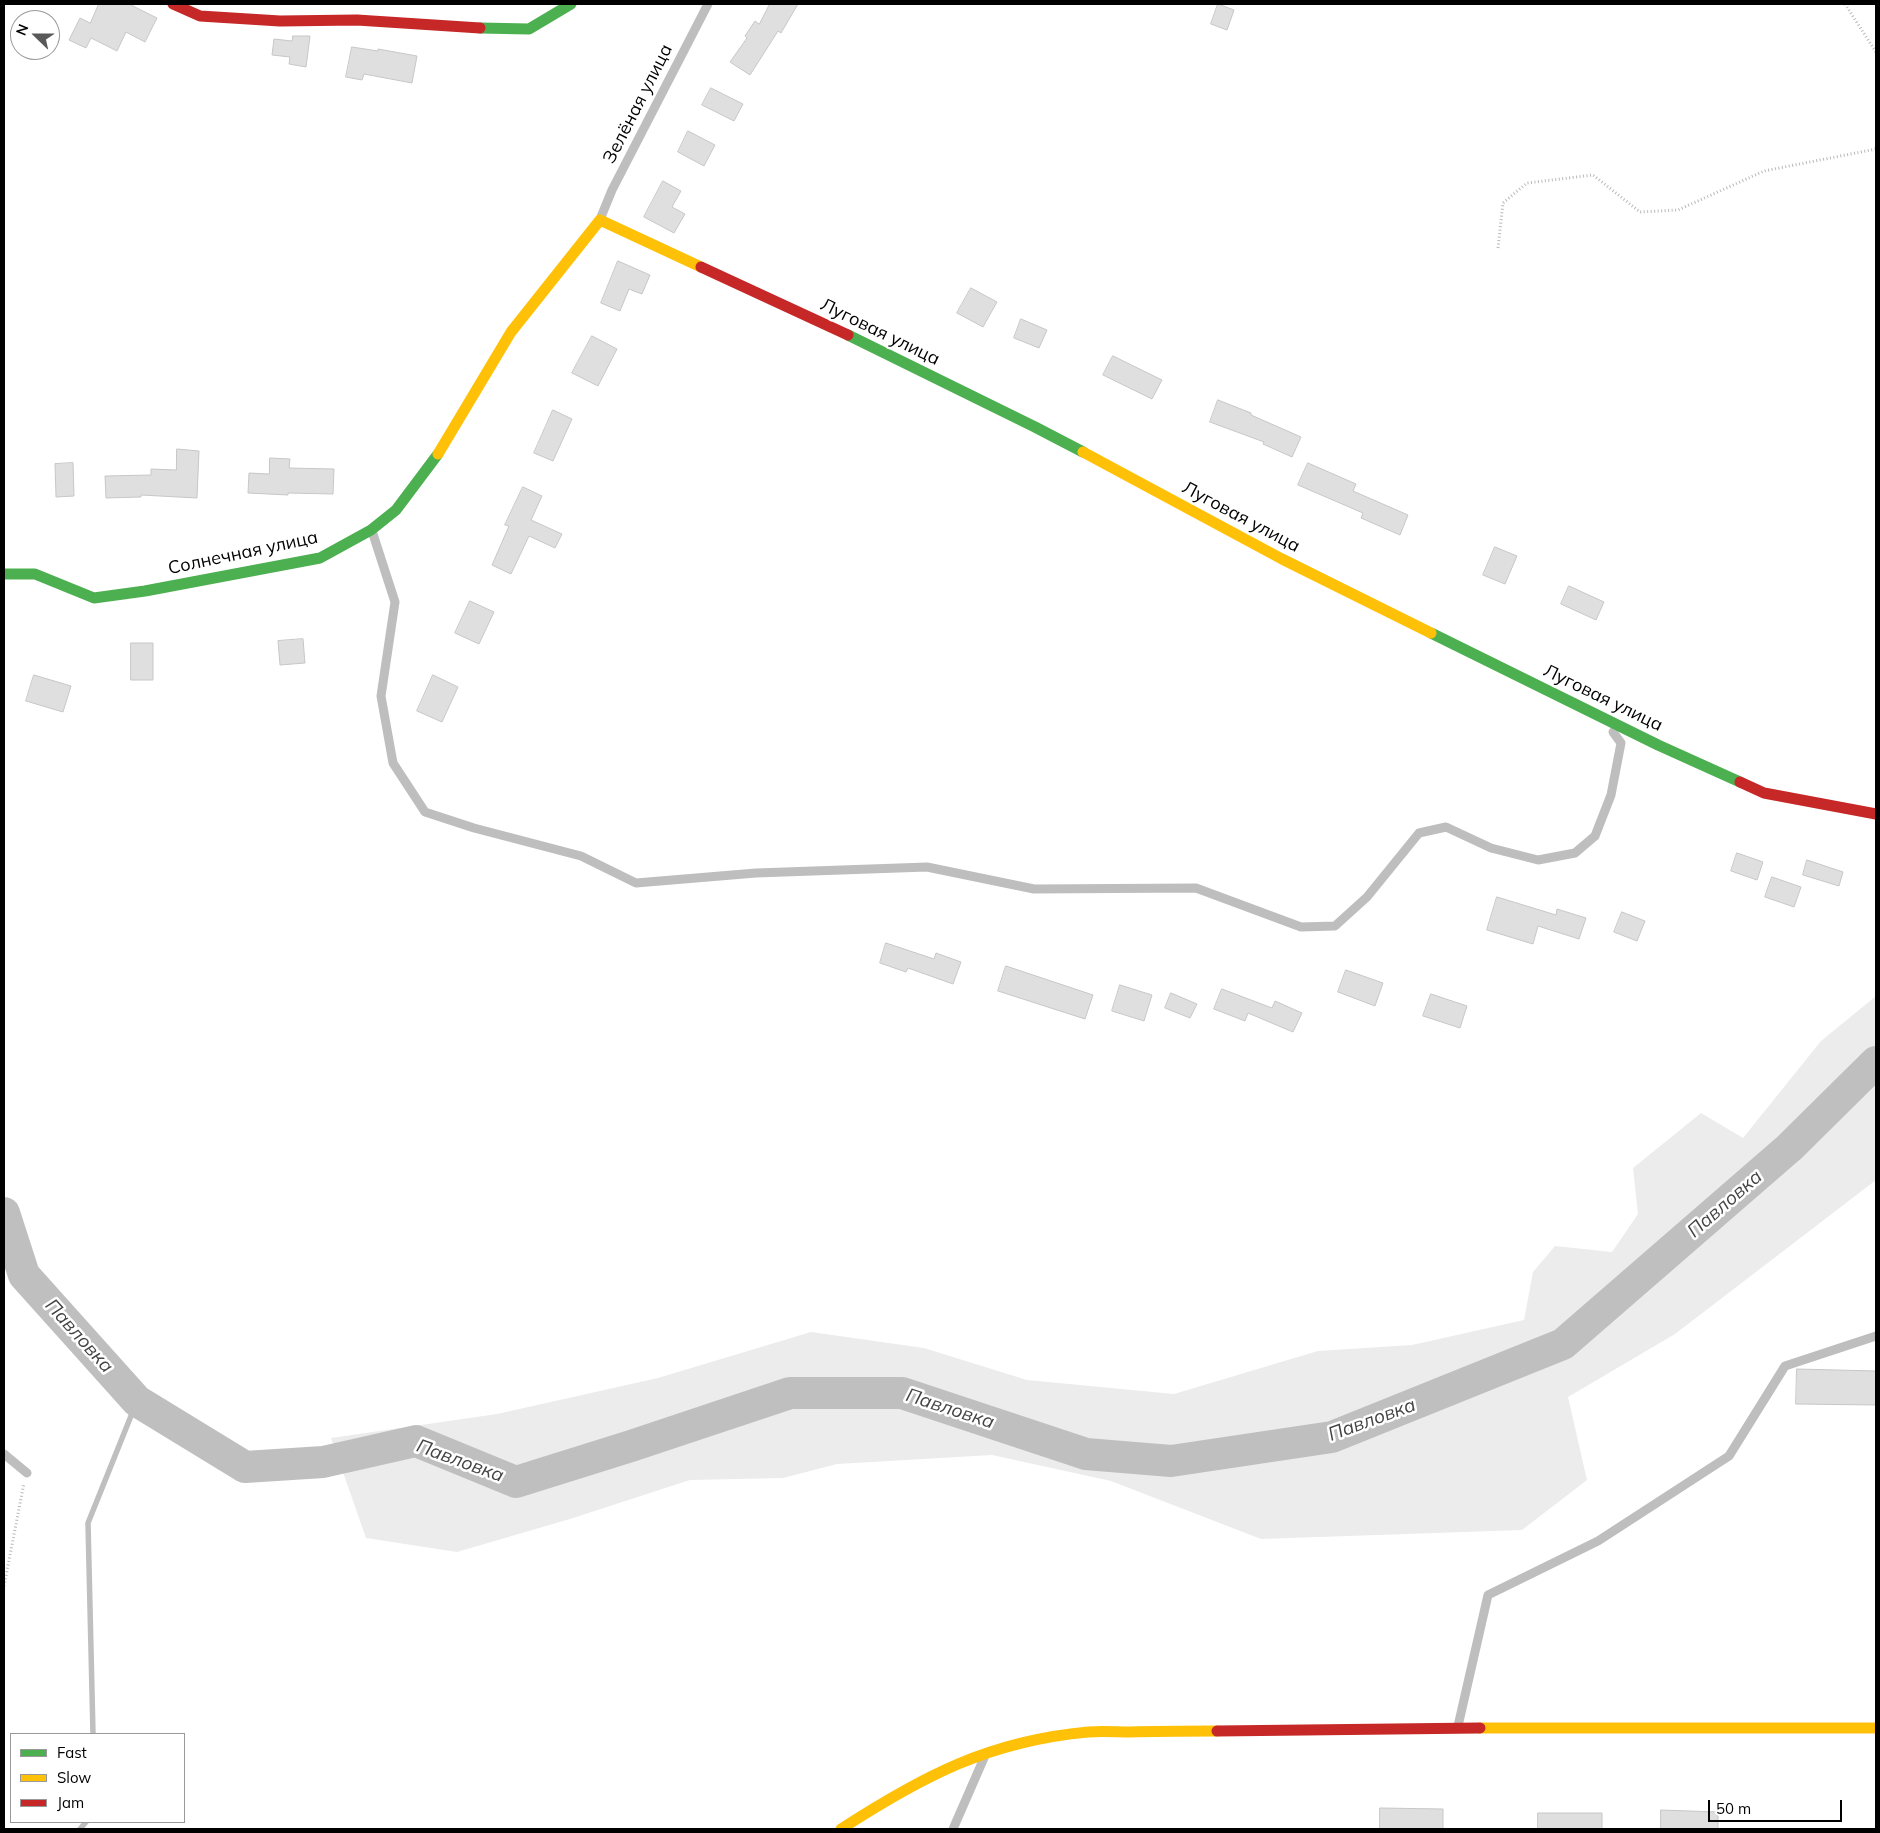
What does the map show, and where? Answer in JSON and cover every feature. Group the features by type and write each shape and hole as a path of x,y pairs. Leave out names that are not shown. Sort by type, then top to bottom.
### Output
{"street":[{"path":"173,4 200,16 280,21 357,20 460,27 529,29 571,4"},
{"name":"Солнечная улица","path":"4,574 36,574 94,598 145,591 320,558 371,530 396,510 434,461 511,332 600,220"},
{"name":"Луговая улица","path":"600,220 864,343 1018,419 1282,559 1658,745 1764,793 1876,814"},
{"path":"841,1829 896,1793 941,1769 987,1752 1039,1740 1089,1732 1458,1728 1876,1728"}],"lane":[{"name":"Зелёная улица","path":"600,220 612,190 708,4"},
{"path":"371,530 395,602 382,696 393,763 425,812 474,828 581,856 636,883 756,873 927,867 1034,889 1196,888 1301,927 1335,926 1367,897 1419,832 1446,827 1491,848 1538,860 1575,853 1595,836 1610,795 1621,743 1600,715"},
{"path":"1458,1728 1488,1595 1598,1541 1729,1456 1785,1366 1876,1336"},
{"path":"4,1454 27,1473"},
{"path":"953,1829 987,1752"}],"path":[{"path":"1845,4 1876,52"},
{"path":"1498,248 1503,203 1527,183 1593,175 1640,212 1678,210 1764,171 1876,149"},
{"path":"4,1586 27,1473"}],"shaded area":[{"path":"1876,996 1876,1180 1675,1334 1568,1397 1587,1480 1522,1530 1261,1539 1111,1481 992,1455 837,1464 783,1478 690,1480 570,1519 457,1552 366,1538 331,1438 497,1414 658,1378 811,1332 924,1348 1027,1380 1174,1394 1318,1351 1412,1345 1524,1320 1533,1272 1555,1246 1612,1252 1638,1214 1633,1168 1701,1113 1743,1138 1821,1041"}],"building":[{"path":"99,4 129,4 157,18 145,42 126,32 117,51 91,38 86,48 69,40 80,18 90,23"},
{"path":"770,4 798,4 781,33 778,31 750,75 730,62 747,38 745,36 755,21 759,24"},
{"path":"1218,4 1234,10 1227,30 1211,24"},
{"path":"293,36 310,36 306,67 289,64 290,57 272,55 274,39 292,41"},
{"path":"352,47 378,51 378,49 417,56 412,83 364,74 362,80 346,77"},
{"path":"711,88 743,104 734,121 702,105"},
{"path":"688,131 715,145 704,166 678,152"},
{"path":"663,181 681,191 672,207 685,214 674,233 644,217"},
{"path":"618,261 650,275 642,294 629,289 620,311 601,303"},
{"path":"971,288 997,302 983,327 957,313"},
{"path":"1021,319 1047,330 1039,348 1014,338"},
{"path":"592,336 617,349 598,386 572,373"},
{"path":"1113,356 1162,380 1152,399 1103,375"},
{"path":"1218,400 1251,413 1251,415 1301,437 1292,457 1263,444 1264,442 1210,422"},
{"path":"553,410 572,419 553,461 534,453"},
{"path":"177,449 199,451 197,498 141,495 141,497 106,498 105,476 151,475 151,469 176,470"},
{"path":"270,458 290,459 289,468 334,469 333,494 288,493 288,495 248,493 249,473 269,474"},
{"path":"73,463 74,496 56,497 55,464"},
{"path":"1308,463 1356,484 1353,491 1408,515 1400,535 1361,518 1363,513 1298,485"},
{"path":"523,487 542,496 531,520 562,534 555,548 529,536 511,574 492,565 509,526 505,525"},
{"path":"1495,547 1517,556 1505,584 1483,575"},
{"path":"1569,586 1604,602 1596,620 1561,604"},
{"path":"470,601 494,612 479,644 455,633"},
{"path":"303,639 305,663 280,665 278,641"},
{"path":"131,643 153,643 153,680 131,680"},
{"path":"34,675 71,686 63,712 26,701"},
{"path":"433,675 458,687 442,722 417,711"},
{"path":"1737,853 1763,862 1757,880 1731,871"},
{"path":"1807,860 1843,872 1839,886 1803,875"},
{"path":"1772,877 1801,887 1794,907 1765,897"},
{"path":"1497,897 1556,915 1557,909 1586,918 1579,939 1538,926 1533,944 1487,930"},
{"path":"1622,912 1645,921 1637,941 1614,932"},
{"path":"886,943 934,959 936,953 961,962 953,984 908,968 906,972 880,963"},
{"path":"1006,966 1093,995 1085,1019 998,991"},
{"path":"1346,970 1383,983 1375,1006 1338,992"},
{"path":"1120,985 1152,995 1144,1021 1112,1011"},
{"path":"1222,989 1272,1008 1275,1001 1302,1013 1293,1032 1248,1013 1245,1021 1214,1009"},
{"path":"1171,993 1197,1004 1190,1018 1165,1008"},
{"path":"1431,994 1467,1006 1460,1028 1423,1016"},
{"path":"1797,1369 1876,1371 1876,1405 1796,1404"},
{"path":"1380,1808 1443,1809 1443,1829 1380,1829"},
{"path":"1661,1810 1718,1812 1718,1829 1661,1829"},
{"path":"1538,1813 1602,1813 1602,1829 1538,1829"}],"waterway":[{"name":"Павловка","path":"4,1213 24,1275 137,1401 245,1467 323,1462 416,1441 516,1482 790,1393 902,1393 1086,1454 1171,1461 1332,1437 1563,1344 1790,1147 1876,1062"},
{"path":"93,1733 88,1523 137,1401"},
{"path":"80,1829 85,1823"}],"traffic: fast":[{"path":"480,28 529,29 571,4"},
{"path":"848,335 1083,452"},
{"path":"4,574 35,574 94,598 145,591 320,558 371,530 396,510 438,454"},
{"path":"1431,633 1658,745 1740,782"}],"traffic: slow":[{"path":"438,454 511,332 600,220 701,267"},
{"path":"1083,452 1282,559 1431,633"},
{"path":"1480,1728 1876,1728"},
{"path":"841,1829 929,1777 958,1764 1019,1744 1088,1732 1217,1731"}],"traffic: jam":[{"path":"173,4 200,16 280,21 357,20 480,28"},
{"path":"701,267 848,335"},
{"path":"1740,782 1764,793 1876,814"},
{"path":"1217,1731 1480,1728"}]}
